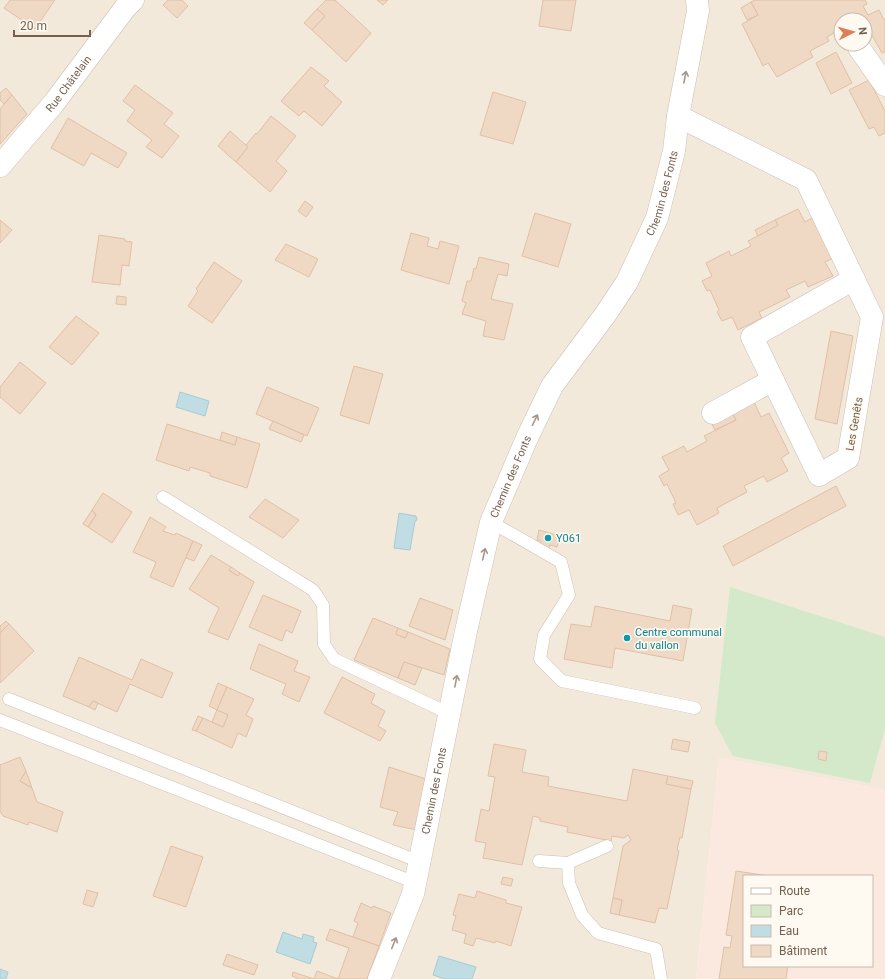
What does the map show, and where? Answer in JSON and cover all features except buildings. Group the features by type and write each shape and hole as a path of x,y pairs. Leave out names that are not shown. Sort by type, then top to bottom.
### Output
{"street":[{"name":"Chemin des Fonts","path":"379,979 416,883 466,631 492,522 527,438 552,386 605,315 627,282 657,218 674,151 678,116 698,11 697,0"},
{"name":"Rue Châtelain","path":"0,166 54,103 126,3"},
{"path":"862,52 885,85"},
{"name":"Les Genêts","path":"678,116 806,180 854,279 872,317 848,458 819,475 752,337 854,279"},
{"path":"713,413 773,380"}],"lane":[{"path":"163,497 313,590 323,605 324,644 334,660 450,714"},
{"path":"492,522 562,562 569,595 544,635 540,659 562,681 695,708"},
{"path":"9,699 420,862"},
{"path":"0,720 416,883"},
{"path":"538,861 568,862 607,846"},
{"path":"568,862 569,883 582,915 598,934 656,949 661,979"}],"shaded area":[{"path":"0,0 885,0 885,790 719,758 696,979 0,979"},
{"path":"719,758 885,790 885,979 696,979"}],"green space":[{"path":"730,587 885,637 885,729 870,783 733,756 715,723"}],"water":[{"path":"180,392 209,401 205,416 176,407"},
{"path":"399,513 416,516 417,520 415,521 410,550 394,548"},
{"path":"283,932 302,939 303,934 314,937 313,942 317,943 310,964 276,952"},
{"path":"439,956 476,967 472,979 445,979 433,975"},
{"path":"0,969 8,972 6,979 0,979"}],"place":[{"name":"Y061","path":"548,538"},
{"name":"Centre communal du vallon","path":"627,638"}]}
